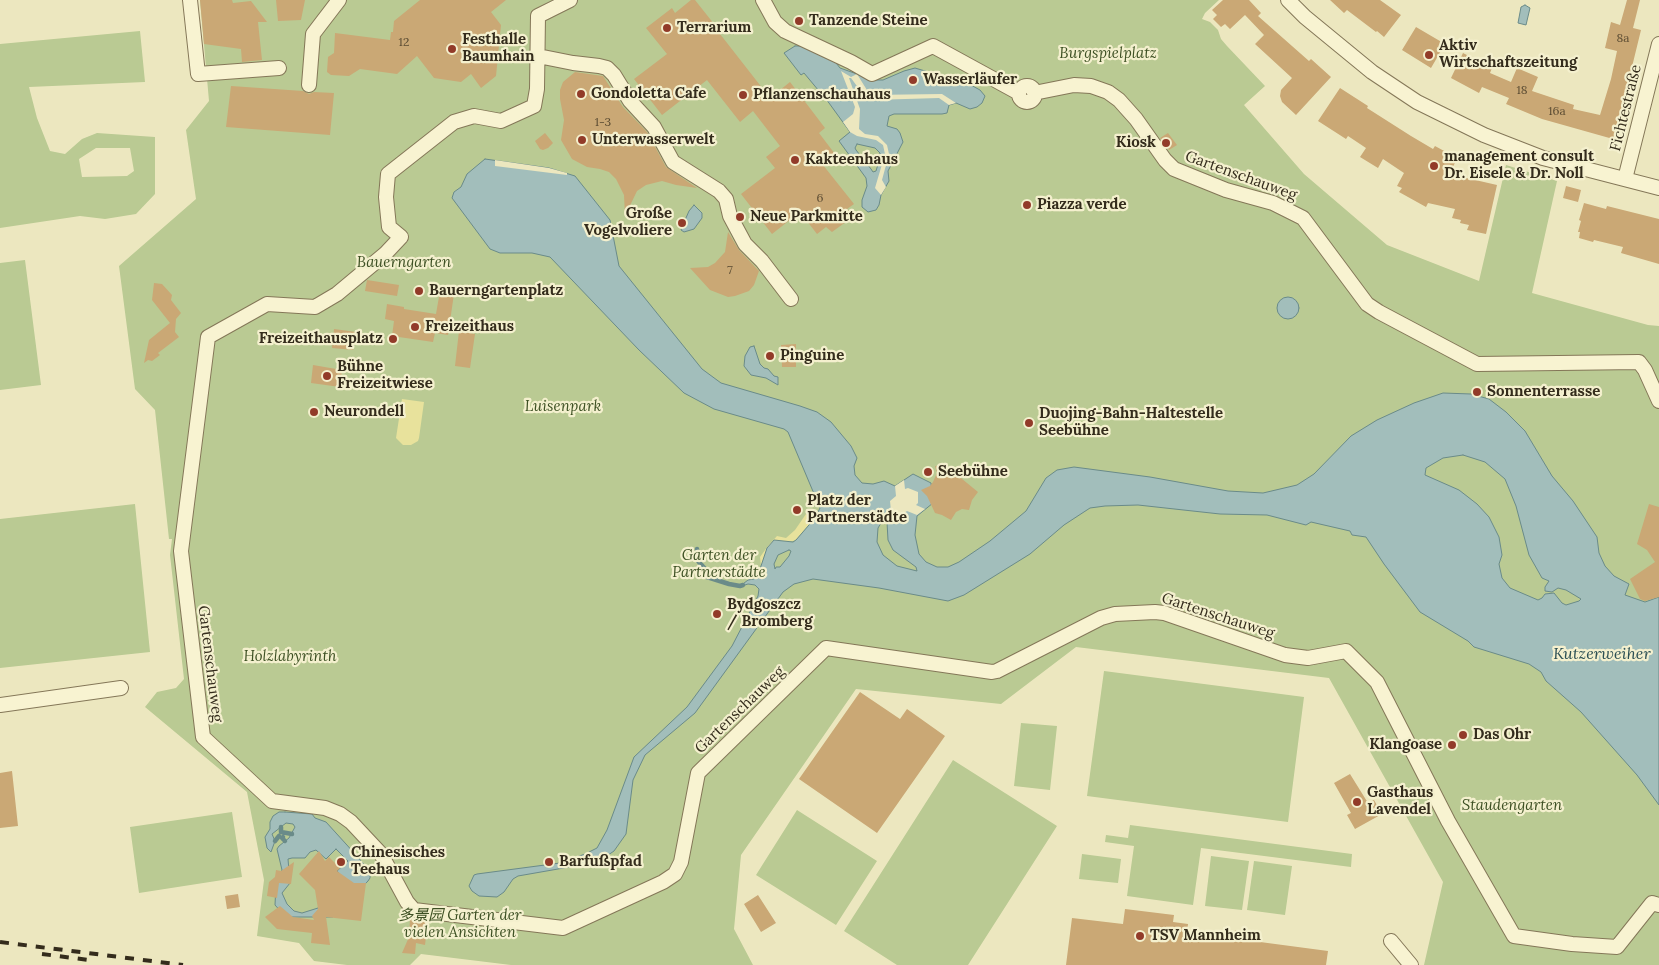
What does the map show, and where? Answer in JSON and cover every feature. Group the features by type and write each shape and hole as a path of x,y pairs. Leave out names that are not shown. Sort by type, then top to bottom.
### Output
{"street":[{"path":"190,0 198,74 279,68"},
{"path":"309,85 313,34 339,0"},
{"name":"Gartenschauweg","path":"570,0 538,16 537,89 534,106 501,121 474,116 454,122 388,174 386,197 389,226 401,237 385,254 337,294 315,306 267,304 208,337 181,551 203,737 272,800 325,808 340,814 351,822 381,854 407,902 414,910 563,928 663,882 675,874 682,862 698,774 826,648 992,672 1101,618 1115,614 1155,612 1164,613 1285,655 1308,658 1346,652 1377,682 1448,821 1514,936 1572,944 1617,947 1652,903 1659,905"},
{"name":"Gartenschauweg","path":"763,0 775,22 785,31 872,74 933,46 1019,93 1020,98 1026,102 1032,99 1034,93 1074,85 1091,86 1108,92 1119,100 1136,119 1165,160 1174,169 1226,190 1274,203 1304,218 1367,304 1378,312 1477,364 1639,362 1645,370 1659,402"},
{"path":"1288,0 1305,17 1372,72 1416,102 1484,135 1543,158 1659,188"},
{"name":"Fichtestraße","path":"1625,180 1659,44"},
{"path":"538,56 607,68 614,75 630,101 654,126 673,162 718,191 726,199 730,216 745,244 762,261 791,299"},
{"path":"0,705 121,688"},
{"path":"1391,941 1411,965"}],"green space":[{"name":"Luisenpark","path":"200,0 1219,0 1205,13 1202,19 1210,22 1218,30 1221,39 1265,86 1244,105 1304,174 1387,245 1479,281 1506,165 1557,181 1532,293 1648,325 1659,326 1659,965 1424,965 1443,882 1329,678 1076,647 1001,704 856,689 741,855 734,929 753,965 511,965 421,954 410,965 347,965 314,961 299,943 257,936 264,880 247,792 145,707 157,692 176,688 184,679 170,555 172,539 169,539 155,410 135,389 119,266 196,199 186,130 209,101"},
{"path":"140,31 145,82 29,87 37,118 50,151 65,154 82,139 97,133 155,137 155,194 136,214 105,219 80,216 0,228 0,44","holes":["96,148 130,148 134,171 127,176 82,177 79,159"]},
{"path":"25,260 41,385 0,390 0,263"},
{"path":"135,504 150,652 0,668 0,519"},
{"path":"1104,671 1304,697 1288,822 1087,796"},
{"path":"1021,723 1057,726 1050,790 1014,786"},
{"path":"953,760 1057,826 968,965 897,965 844,931"},
{"path":"797,810 877,861 836,925 756,875"},
{"path":"232,812 242,877 139,893 130,827"},
{"path":"1130,825 1352,854 1351,867 1201,848 1193,905 1127,896 1134,846 1105,842 1106,835 1128,838"},
{"path":"1082,854 1121,859 1118,883 1079,879"},
{"path":"1211,856 1249,861 1242,910 1205,906"},
{"path":"1254,861 1292,866 1285,915 1247,910"}],"sand":[{"path":"402,399 424,402 419,438 418,441 411,445 403,445 396,438"},
{"path":"812,511 819,513 796,540 767,548 761,566 760,557 768,546 777,536 786,538 795,530 806,514"}],"water":[{"path":"1525,5 1530,8 1526,25 1518,23 1521,7"},
{"path":"795,46 805,46 833,59 840,68 874,80 883,80 915,68 969,84 980,90 985,96 982,103 970,109 956,103 949,105 947,113 942,114 894,114 889,116 887,126 897,129 903,142 888,171 889,181 881,195 879,205 876,210 868,212 862,207 862,200 867,186 866,178 839,141 850,132 804,73 801,75 784,53","holes":["857,144 875,148 880,153 876,171 873,172 855,148"]},
{"name":"Kutzerweiher","path":"485,159 549,168 575,176 610,220 619,266 702,369 721,383 817,412 831,422 851,446 857,458 854,466 855,475 862,483 873,484 884,481 895,486 913,474 931,483 933,503 917,516 915,535 919,554 926,562 937,567 948,567 959,562 990,541 1026,511 1046,478 1057,470 1074,467 1150,477 1228,491 1263,493 1297,485 1314,474 1351,436 1377,420 1414,403 1443,393 1471,394 1489,399 1506,412 1525,431 1552,476 1573,501 1597,537 1599,553 1605,566 1614,576 1629,584 1625,595 1645,602 1659,597 1659,805 1637,775 1581,712 1546,681 1541,672 1529,664 1474,647 1468,641 1420,612 1366,537 1352,535 1350,531 1311,522 1306,525 1267,515 1220,514 1138,505 1105,506 1090,508 1064,525 1030,554 964,595 948,601 879,588 813,579 794,584 783,592 695,713 645,755 633,780 626,834 614,851 598,862 518,876 497,897 479,896 469,886 474,875 560,863 597,848 607,830 634,757 687,707 732,646 758,596 759,589 755,585 748,584 739,587 748,580 754,579 760,569 767,548 774,540 793,542 796,540 815,518 820,508 788,432 784,429 714,409 684,393 639,350 550,257 532,253 500,253 490,249 452,198 454,192 461,187 467,174","holes":["1463,455 1485,462 1505,479 1516,506 1529,555 1542,578 1549,581 1545,591 1552,592 1558,588 1566,590 1581,599 1579,601 1566,605 1554,593 1545,594 1538,600 1510,588 1502,578 1499,564 1502,555 1499,537 1489,517 1477,504 1459,490 1425,475 1426,468 1443,458","883,520 887,522 888,540 893,550 916,567 917,571 897,566 883,555 877,542 878,528","789,550 791,551 780,567 775,569 774,564 778,555"]},
{"path":"694,205 702,213 702,218 694,229 684,232 681,230 682,227 689,211"},
{"path":"1288,297 1296,300 1299,308 1296,316 1288,319 1280,316 1277,308 1280,300"},
{"path":"754,346 760,364 774,376 778,377 778,385 766,378 751,375 744,366 745,356 750,347"},
{"path":"279,812 312,814 315,818 326,822 358,855 370,871 368,881 333,917 289,917 283,914 275,905 276,884 282,870 277,849 289,838 295,827 293,824 286,823 272,834 275,841 271,852 267,848 265,837 270,829 270,822 273,816","holes":["336,849 348,861 337,871 343,877 318,908 302,913 294,911 287,904 282,893 290,883 288,859 305,858 310,852 316,850 326,859"]}],"pier":[{"path":"841,71 851,77 857,74 870,95 942,94 956,103 949,105 939,98 872,100 862,93 851,78 849,78 860,109 859,129 865,134 878,136 887,145 889,154 882,180 886,187 881,195 875,188 885,154 883,145 876,140 857,136 850,132 843,122 853,114 855,107"},
{"path":"495,160 549,168 567,173 567,175 495,166"},
{"name":"Seebühne","path":"904,480 905,489 908,488 918,492 918,503 916,505 925,509 917,515 907,511 901,515 891,511 890,501 896,496 895,486"}],"building":[{"path":"200,0 232,0 233,3 251,1 267,22 258,22 262,60 242,62 241,49 204,44"},
{"path":"276,0 305,0 301,20 278,21"},
{"path":"420,0 506,0 491,12 501,25 496,76 481,88 471,74 461,82 434,78 417,56 397,74 360,69 349,76 331,75 327,72 328,57 334,53 335,33 390,40 394,21"},
{"path":"691,0 695,0 770,98 790,82 825,128 819,133 835,154 823,165 854,204 847,209 854,216 832,232 826,227 817,234 800,212 772,234 741,194 775,168 766,157 780,146 753,111 740,122 707,80 662,115 634,79 667,54 646,28 672,8 675,13"},
{"path":"1223,0 1249,0 1261,13 1258,16 1309,61 1311,59 1331,77 1296,115 1282,102 1280,96 1281,90 1292,78 1255,44 1264,35 1245,15 1230,29 1225,24 1221,27 1213,19 1217,15 1212,10"},
{"path":"1330,0 1380,0 1401,15 1384,37 1347,10 1344,13"},
{"path":"1627,0 1640,0 1633,28 1641,30 1630,75 1634,76 1628,101 1625,101 1613,139 1542,119 1506,104 1509,98 1482,87 1479,93 1451,78 1463,53 1492,68 1490,73 1511,82 1517,68 1538,77 1532,91 1574,105 1573,109 1600,115 1617,51 1605,48 1611,22 1620,25"},
{"path":"1416,27 1445,44 1431,68 1402,50"},
{"path":"575,72 603,76 623,107 647,132 666,167 697,188 662,181 646,185 637,191 625,216 624,195 616,179 609,172 587,167 572,159 561,140 564,120 560,90 563,82"},
{"path":"231,86 303,91 309,94 314,92 334,93 330,135 226,127"},
{"path":"1340,88 1411,136 1433,149 1435,146 1446,152 1445,155 1456,161 1449,174 1497,185 1486,234 1467,230 1469,225 1460,223 1461,220 1452,218 1455,209 1428,203 1426,207 1399,192 1402,188 1397,186 1404,173 1383,159 1378,168 1360,157 1366,148 1348,136 1346,139 1318,121"},
{"path":"545,133 553,143 543,150 540,149 535,141"},
{"name":"Kiosk","path":"1168,133 1177,145 1169,150 1160,138"},
{"path":"1566,186 1581,190 1578,202 1563,198"},
{"path":"1584,203 1606,209 1607,206 1659,219 1659,264 1621,253 1623,247 1579,238 1580,232 1578,232 1581,221 1579,220"},
{"path":"728,232 739,250 759,271 754,285 749,291 728,297 710,290 690,268 708,267 715,263 725,252"},
{"path":"367,280 399,285 397,296 365,291"},
{"path":"154,283 162,284 172,295 171,300 181,313 176,319 175,332 179,337 158,353 160,355 152,361 148,360 144,363 149,340 170,323 152,300"},
{"path":"441,285 455,287 448,335 435,333 433,342 392,336 394,321 385,319 387,304 436,314"},
{"path":"334,329 356,332 353,350 332,348"},
{"path":"459,331 475,334 470,368 455,366"},
{"path":"796,344 796,367 782,367 781,345"},
{"name":"Bühne Freizeitwiese","path":"313,365 342,370 340,387 311,383"},
{"path":"945,465 978,492 972,500 969,510 962,509 956,512 951,520 935,513 927,496 921,490 930,486 933,482 937,473 935,466"},
{"path":"1649,504 1659,507 1659,597 1645,601 1640,599 1630,579 1655,562 1647,550 1637,544"},
{"path":"860,692 900,719 907,709 945,736 877,833 799,779"},
{"path":"12,771 18,826 0,828 0,773"},
{"path":"1350,774 1368,803 1374,800 1382,814 1355,829 1347,815 1351,813 1334,783"},
{"path":"319,851 325,861 329,857 340,868 337,871 354,883 366,883 361,921 326,917 330,945 311,943 312,933 277,929 265,917 280,906 293,917 314,920 312,916 318,909 315,890 299,874"},
{"path":"294,862 291,884 279,883 277,898 267,896 269,882 275,877 276,870 281,871"},
{"path":"238,894 240,907 227,909 225,896"},
{"path":"758,895 776,923 761,932 744,904"},
{"name":"TSV Mannheim","path":"1125,909 1174,915 1173,922 1188,924 1187,933 1234,939 1235,930 1246,931 1245,940 1328,951 1326,965 1066,965 1072,918 1123,924"},
{"path":"410,919 428,921 425,945 416,943 415,954 402,953 409,937"}],"waterway":[{"path":"697,549 698,561 707,571 707,577 729,584 743,585"},
{"path":"281,827 281,832 292,834"},
{"path":"275,841 279,836"},
{"path":"283,837 285,841"}],"railway":[{"path":"0,942 183,965"},
{"path":"42,954 89,960"}],"place":[{"name":"Tanzende Steine","path":"799,21"},
{"name":"Terrarium","path":"667,28"},
{"name":"Festhalle Baumhain","path":"452,49"},
{"name":"Aktiv Wirtschaftszeitung","path":"1429,55"},
{"name":"Wasserläufer","path":"913,80"},
{"name":"Gondoletta Cafe","path":"581,94"},
{"name":"Pflanzenschauhaus","path":"743,95"},
{"name":"Unterwasserwelt","path":"582,140"},
{"name":"Kiosk","path":"1166,143"},
{"name":"Kakteenhaus","path":"795,160"},
{"name":"management consult Dr. Eisele & Dr. Noll","path":"1434,166"},
{"name":"Piazza verde","path":"1027,205"},
{"name":"Neue Parkmitte","path":"740,217"},
{"name":"Große Vogelvoliere","path":"682,223"},
{"name":"Bauerngartenplatz","path":"419,291"},
{"name":"Freizeithaus","path":"415,327"},
{"name":"Freizeithausplatz","path":"393,339"},
{"name":"Pinguine","path":"770,356"},
{"name":"Bühne Freizeitwiese","path":"327,376"},
{"name":"Sonnenterrasse","path":"1477,392"},
{"name":"Neurondell","path":"314,412"},
{"name":"Duojing-Bahn-Haltestelle Seebühne","path":"1029,423"},
{"name":"Seebühne","path":"928,472"},
{"name":"Platz der Partnerstädte","path":"797,510"},
{"name":"Bydgoszcz / Bromberg","path":"717,614"},
{"name":"Das Ohr","path":"1463,735"},
{"name":"Klangoase","path":"1452,745"},
{"name":"Gasthaus Lavendel","path":"1357,802"},
{"name":"Chinesisches Teehaus","path":"341,862"},
{"name":"Barfußpfad","path":"549,862"},
{"name":"TSV Mannheim","path":"1140,936"}],"park label":[{"name":"Burgspielplatz","path":"1108,54"},
{"name":"Bauerngarten","path":"404,263"},
{"name":"Garten der Partnerstädte","path":"719,564"},
{"name":"Holzlabyrinth","path":"290,657"},
{"name":"Staudengarten","path":"1512,806"},
{"name":"多景园 Garten der vielen Ansichten","path":"460,924"}]}
